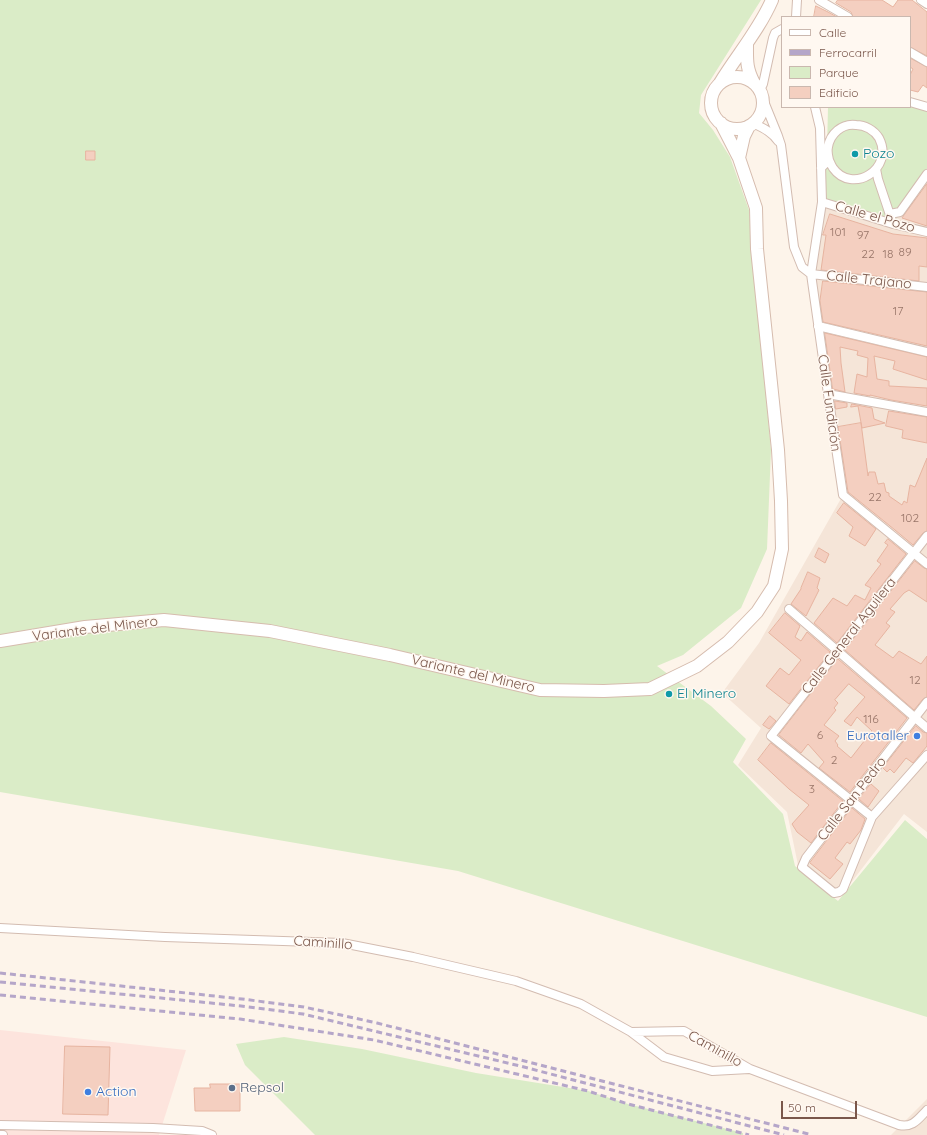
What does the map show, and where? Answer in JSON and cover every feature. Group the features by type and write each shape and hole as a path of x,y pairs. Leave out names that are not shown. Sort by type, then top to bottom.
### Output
{"street":[{"path":"772,0 767,13 714,90 711,99 715,116 721,123 730,128 740,129 751,125 763,128 775,136 781,145"},
{"path":"796,16 798,0"},
{"path":"819,0 830,3 847,16"},
{"path":"921,0 927,4"},
{"path":"759,90 764,84 773,38 775,33 781,30"},
{"path":"747,44 747,64 750,75 759,90 781,145 794,247 802,266 812,274"},
{"path":"911,53 927,62"},
{"path":"720,83 728,78 737,76 746,78 759,90 763,106 762,112 744,136 739,158"},
{"path":"911,102 927,107"},
{"name":"Calle Fundición","path":"815,108 820,128 822,202 812,274 818,326 843,495 927,564"},
{"name":"Variante del Minero","path":"0,641 85,627 164,620 270,631 390,655 540,690 604,691 650,689 697,666 728,642 756,612 774,586 782,549 778,450 757,249 756,208 739,158 721,123"},
{"path":"853,124 862,125 877,135 883,152 881,161 869,176 859,179 850,179 840,175 833,168 829,160 828,148 830,139 836,132 844,126 853,124"},
{"path":"820,139 828,148"},
{"path":"822,168 829,160"},
{"path":"876,169 893,224"},
{"path":"890,214 900,212 927,174"},
{"name":"Calle el Pozo","path":"822,202 893,224 927,232"},
{"name":"Calle Trajano","path":"812,274 927,287"},
{"path":"818,326 927,352"},
{"path":"828,394 927,412"},
{"name":"Calle General Aguilera","path":"850,800 770,736 927,536"},
{"path":"789,610 927,728"},
{"name":"Calle San Pedro","path":"872,817 843,889 839,892 834,893 802,867 806,858 927,702"},
{"path":"850,800 872,817 927,755"},
{"name":"Caminillo","path":"0,928 165,937 342,942 413,956 516,981 581,1004 631,1032 664,1057 712,1071 750,1069"},
{"name":"Caminillo","path":"631,1032 684,1031 750,1069 899,1125 909,1126 927,1110"},
{"path":"0,1125 153,1128 202,1132 212,1135"}],"shaded area":[{"path":"927,172 927,832 904,814 840,897 798,865 787,812 738,765 761,728 722,693 759,643 843,495 811,274 822,202"},
{"path":"0,1030 186,1050 159,1135 0,1135"},
{"path":"927,1099 927,1135 891,1135"}],"green space":[{"path":"0,0 761,0 701,95 699,113 713,130 730,157 749,210 771,450 767,549 741,608 683,655 657,666 711,706 746,739 733,762 783,814 795,866 838,901 905,820 927,839 927,1017 458,871 0,792"},
{"path":"911,102 927,107 927,176 893,224 822,202 827,150 828,108 911,108"},
{"path":"284,1037 362,1049 476,1073 588,1091 628,1104 743,1133 743,1135 315,1135 245,1065 236,1044"}],"building":[{"path":"838,0 882,0 893,7 898,0 912,0 927,12 927,56 911,48 911,16 853,16 851,12 836,3"},
{"path":"816,6 835,16 814,16"},
{"path":"911,59 927,67 927,88 923,85 918,92 911,90 911,73 913,69 911,68"},
{"path":"86,151 95,151 95,160 86,160"},
{"path":"927,184 927,226 902,218 904,215"},
{"path":"830,214 893,234 927,238 927,267 919,266 919,281 821,270 826,235 823,235"},
{"path":"823,281 927,292 927,346 823,322 820,301"},
{"path":"825,333 927,357 927,380 893,369 895,361 874,356 877,379 889,381 889,386 927,388 927,406 854,393 857,374 867,377 868,358 857,355 858,351 840,347 845,392 833,389"},
{"path":"835,401 847,403 847,407 836,409"},
{"path":"852,404 872,408 874,419 885,423 862,428 858,406 851,407"},
{"path":"889,411 927,417 927,443 902,438 903,430 886,426"},
{"path":"861,423 868,476 869,472 875,472 878,484 884,483 886,492 889,493 889,496 902,505 904,501 907,503 910,485 915,487 927,458 927,531 923,533 913,545 848,492 838,427"},
{"path":"844,503 876,529 865,546 849,536 853,527 837,513"},
{"path":"888,539 906,554 837,643 814,623 833,598 847,606 855,595 865,600 871,588 865,585 881,564 877,561 888,545 885,543"},
{"path":"819,548 829,554 825,563 815,557"},
{"path":"915,561 927,569 927,602 909,590 904,593 890,609 895,612 886,623 890,626 875,645 893,658 899,651 921,664 927,656 927,697 923,699 914,710 845,650"},
{"path":"808,572 820,578 817,588 819,590 806,616 791,604 801,589"},
{"path":"785,613 800,626 795,637 801,641 807,632 830,652 789,704 766,686 780,668 789,675 801,660 769,633"},
{"path":"838,659 907,718 850,792 819,768 824,762 808,744 801,753 779,735","holes":["849,684 865,697 844,721 851,726 857,717 872,731 851,758 837,746 838,745 835,741 839,736 824,725 836,710 834,708 838,703 835,700"]},
{"path":"770,716 776,721 769,729 763,725"},
{"path":"916,726 923,732 927,733 927,746 913,763 906,758 894,773 890,769 887,772 883,768"},
{"path":"771,743 843,801 811,843 797,832 792,824 809,805 789,789 758,760"},
{"path":"871,784 879,791 868,807 859,799"},
{"path":"852,808 865,819 861,830 850,844 847,842 835,858 843,864 830,879 810,863"},
{"path":"65,1046 110,1047 108,1115 63,1114"},
{"path":"210,1084 240,1084 240,1111 195,1111 194,1088 210,1088"}],"railway":[{"path":"0,973 304,1007 377,1023 812,1135"},
{"path":"0,982 241,1006 303,1014 520,1066 784,1135"},
{"path":"0,995 240,1019 374,1040 588,1091 628,1104 749,1135"}],"place":[{"name":"Pozo","path":"855,154"},
{"name":"El Minero","path":"669,694"},
{"name":"Eurotaller","path":"917,736"},
{"name":"Repsol","path":"232,1088"},
{"name":"Action","path":"88,1092"}]}
